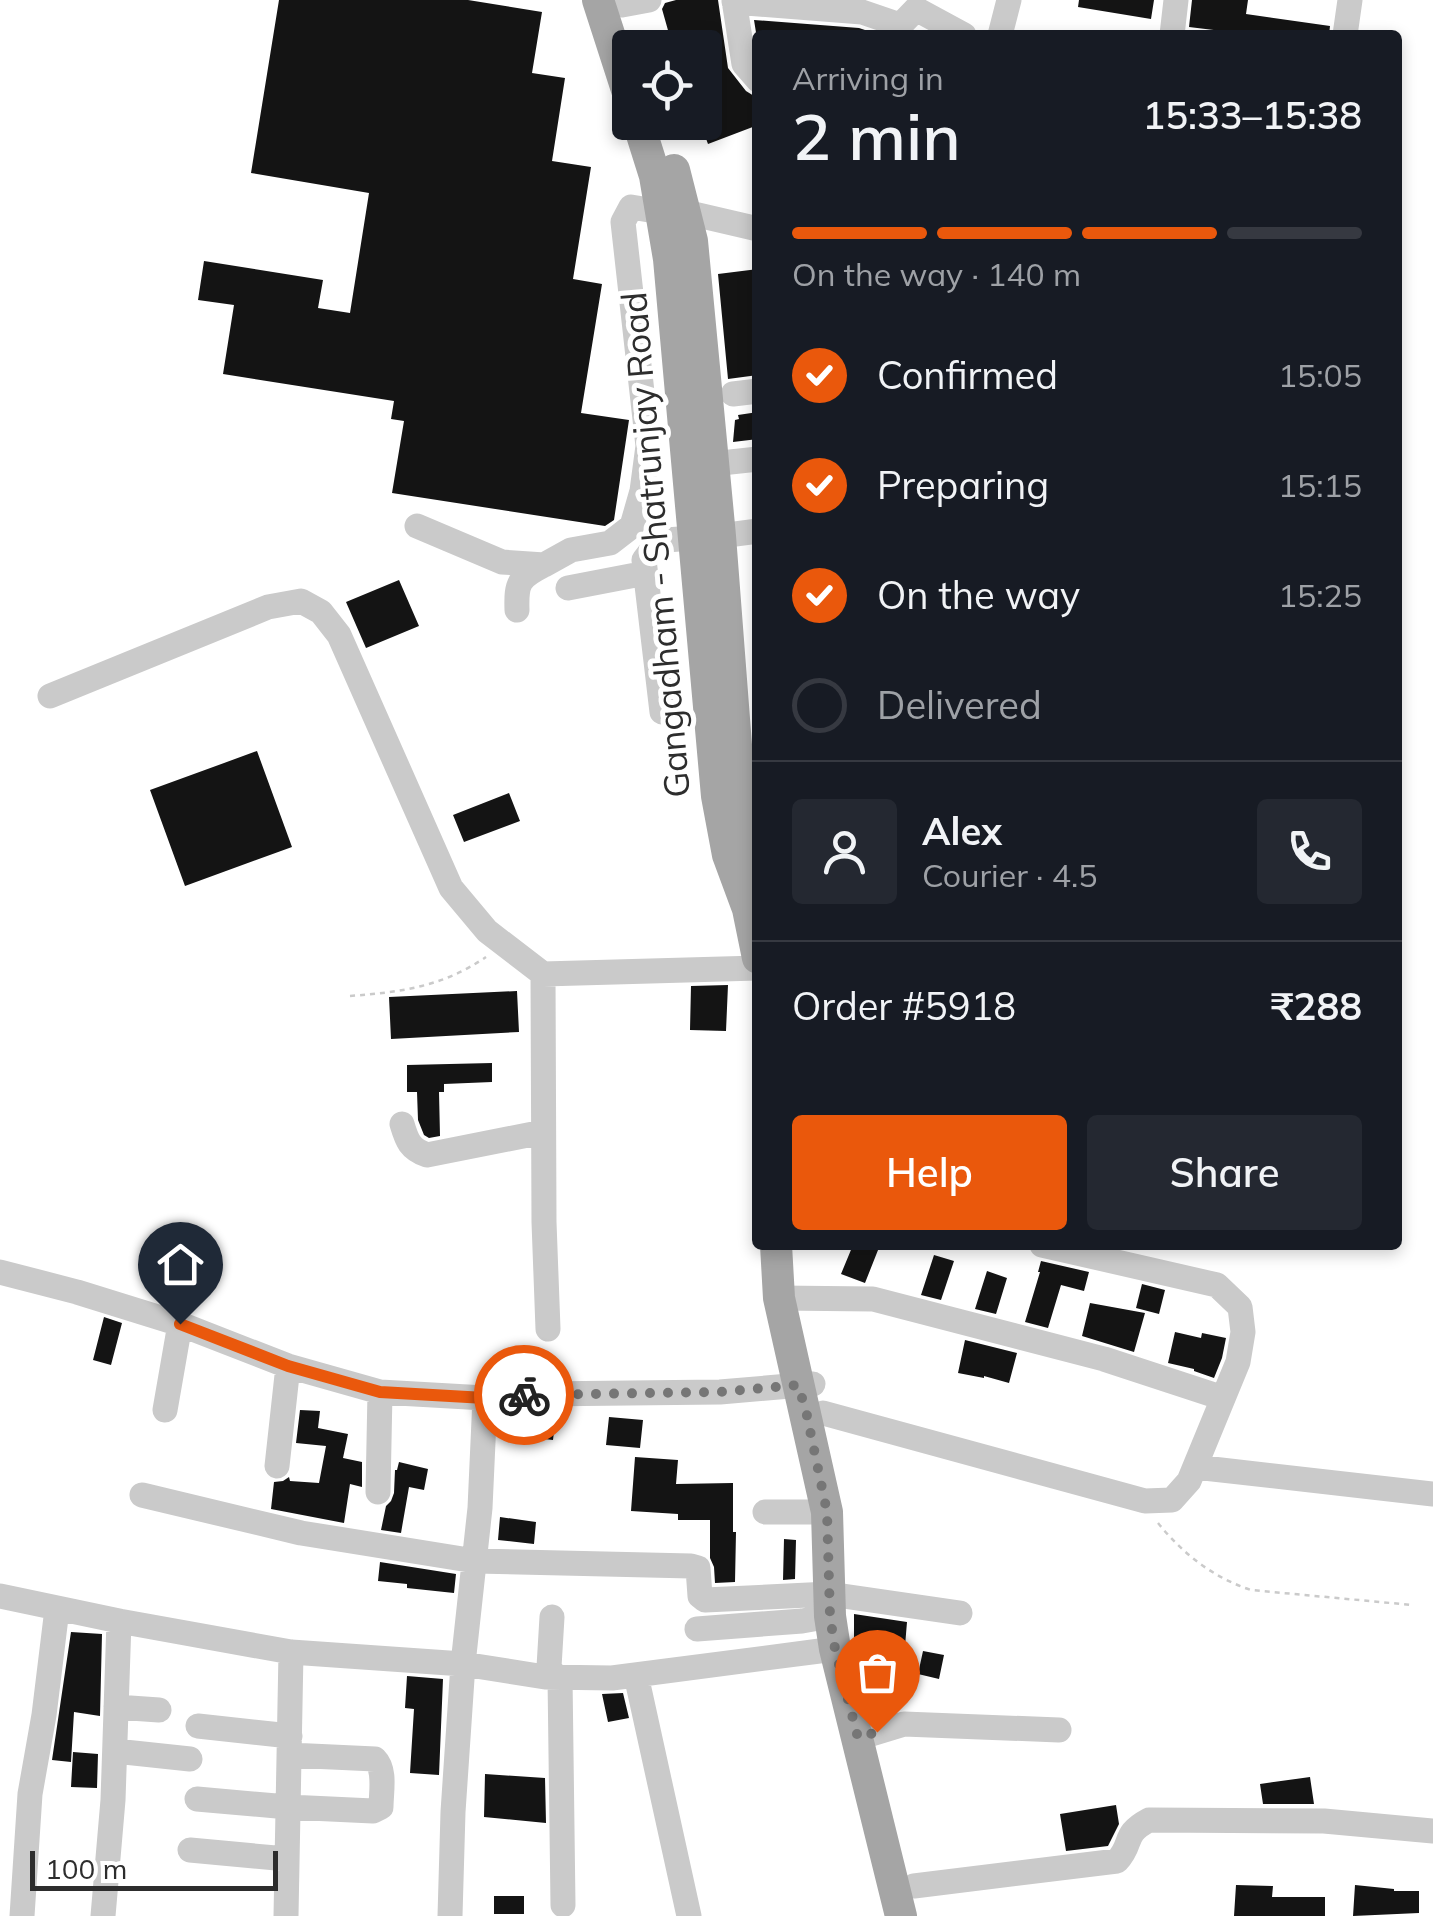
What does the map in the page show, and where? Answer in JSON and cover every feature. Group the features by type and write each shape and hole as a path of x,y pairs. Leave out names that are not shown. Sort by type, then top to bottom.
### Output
{"main road":[{"path":"622,1 631,30"},
{"path":"622,1 624,30"},
{"name":"Gangadham - Shatrunjay Road","path":"644,140 655,176 692,241 712,464 706,538"},
{"name":"Gangadham - Shatrunjay Road","path":"663,140 673,212 672,286 735,748 749,798 748,908 752,928"},
{"name":"Gangadham - Shatrunjay Road","path":"735,748 717,796 748,863"},
{"path":"777,1250 784,1298 811,1394 840,1476 847,1542 834,1602"},
{"path":"784,1298 788,1250"},
{"path":"811,1394 806,1411 827,1512 843,1657 858,1738 909,1888 901,1916"}],"street":[{"path":"1001,30 1009,0"},
{"path":"1173,30 1176,0"},
{"path":"1346,30 1350,0"},
{"path":"752,73 744,64 734,1 862,12 896,30 916,9 955,30"},
{"path":"517,610 516,587 526,574 571,550 610,544 632,526 642,491 648,446 623,222 630,208 752,228"},
{"path":"712,464 752,459"},
{"path":"417,526 502,562 544,564"},
{"path":"662,712 644,560 658,542 752,532"},
{"path":"568,588 646,572"},
{"path":"50,696 268,607 301,601 321,612 339,635 451,888 487,931 543,974 752,968"},
{"path":"543,974 548,1329"},
{"path":"402,1124 409,1145 427,1156 543,1132"},
{"path":"0,1272 180,1324 288,1366 380,1392 485,1398 539,1394 811,1394 1145,1500 1172,1500 1189,1481 1238,1362 1243,1332 1240,1306 1217,1285 1063,1250"},
{"path":"1155,1250 1157,1272"},
{"path":"784,1298 874,1300 1104,1359 1223,1398"},
{"path":"164,1410 180,1324"},
{"path":"278,1466 288,1366"},
{"path":"378,1492 380,1392"},
{"path":"450,1916 463,1664 480,1508 485,1398"},
{"path":"1195,1467 1433,1494"},
{"path":"142,1495 301,1532 475,1561 691,1566 698,1568 700,1596 704,1600 834,1602 960,1613"},
{"path":"765,1512 827,1512"},
{"path":"0,1596 292,1652 463,1664 557,1677 612,1678 843,1657"},
{"path":"697,1630 802,1621 834,1602"},
{"path":"22,1916 30,1794 57,1608"},
{"path":"552,1617 548,1667 557,1677 562,1906"},
{"path":"103,1916 113,1800 119,1621"},
{"path":"286,1916 292,1652"},
{"path":"636,1675 690,1916"},
{"path":"116,1706 160,1710"},
{"path":"858,1738 904,1724 1060,1730"},
{"path":"197,1799 373,1811 381,1807 382,1768 375,1759 198,1726"},
{"path":"114,1751 190,1758"},
{"path":"909,1888 1117,1861 1130,1834 1150,1820 1324,1821 1433,1831"},
{"path":"190,1850 288,1860"}],"path":[{"path":"350,996 396,993 459,974 485,958 498,939"},
{"path":"1145,1500 1152,1517 1175,1541 1210,1572 1231,1584 1251,1590 1412,1605"}],"building":[{"path":"279,0 468,0 542,12 532,73 565,78 552,161 591,167 573,279 602,284 581,413 629,420 614,520 605,526 392,493 404,421 391,419 394,401 223,374 234,305 198,300 204,261 323,280 318,308 350,313 369,193 251,173"},
{"path":"676,0 718,0 728,68 752,95 752,127 722,139 722,30 668,30 662,9 665,3"},
{"path":"1079,0 1154,0 1151,19 1078,7"},
{"path":"1192,0 1248,0 1246,14 1330,26 1330,30 1189,27"},
{"path":"754,20 865,30 756,30"},
{"path":"752,270 752,376 728,379 718,274"},
{"path":"752,413 752,440 733,442 738,415"},
{"path":"399,580 419,626 366,648 346,602"},
{"path":"257,751 292,847 185,886 150,790"},
{"path":"509,793 520,821 464,842 453,815"},
{"path":"728,985 726,1031 690,1030 691,986"},
{"path":"517,991 519,1032 391,1039 389,997"},
{"path":"492,1063 492,1082 444,1084 444,1092 439,1092 440,1136 424,1135 418,1120 417,1092 407,1092 407,1065"},
{"path":"851,1250 878,1250 865,1283 841,1274"},
{"path":"934,1255 954,1261 941,1300 921,1295"},
{"path":"1041,1261 1089,1272 1084,1291 1061,1285 1048,1328 1025,1322"},
{"path":"987,1271 1007,1278 996,1314 975,1309"},
{"path":"1142,1284 1165,1290 1159,1314 1136,1308"},
{"path":"1090,1303 1145,1313 1134,1352 1082,1336"},
{"path":"104,1317 122,1323 111,1365 93,1360"},
{"path":"1175,1332 1226,1338 1214,1378 1168,1363"},
{"path":"965,1340 1017,1353 1009,1383 958,1373"},
{"path":"300,1410 320,1411 318,1428 348,1434 343,1458 362,1462 362,1487 350,1484 344,1523 271,1509 274,1482 289,1477 290,1481 319,1483 326,1446 296,1443"},
{"path":"513,1412 556,1415 553,1440 510,1435"},
{"path":"609,1417 643,1420 640,1448 606,1445"},
{"path":"635,1457 678,1460 676,1484 733,1483 735,1582 715,1583 710,1558 710,1520 678,1520 678,1514 631,1511"},
{"path":"399,1462 428,1469 424,1490 409,1487 401,1533 381,1530 386,1506 394,1493"},
{"path":"500,1517 536,1522 534,1544 498,1540"},
{"path":"784,1539 796,1540 795,1579 783,1580"},
{"path":"380,1562 456,1574 454,1593 378,1581"},
{"path":"854,1614 907,1622 905,1646 854,1639"},
{"path":"71,1632 102,1634 100,1716 74,1712 71,1762 52,1760"},
{"path":"923,1651 944,1655 939,1679 918,1674"},
{"path":"407,1676 443,1679 439,1775 410,1773 414,1709 405,1708"},
{"path":"623,1693 629,1718 608,1722 602,1694"},
{"path":"73,1752 98,1754 97,1788 71,1787"},
{"path":"485,1774 545,1778 546,1823 484,1817"},
{"path":"1310,1777 1314,1804 1263,1804 1260,1784"},
{"path":"1116,1805 1119,1824 1108,1846 1066,1851 1060,1814"},
{"path":"1236,1885 1273,1886 1272,1897 1325,1897 1325,1916 1234,1916"},
{"path":"1355,1885 1419,1891 1419,1913 1353,1916"},
{"path":"494,1896 524,1896 524,1914 494,1914"}],"way so far":[{"path":"524,1395 720,1392 798,1385 827,1512 830,1616 835,1649 858,1738 877,1732"}],"route":[{"path":"180,1324 288,1366 380,1392 485,1398 524,1395"}]}
